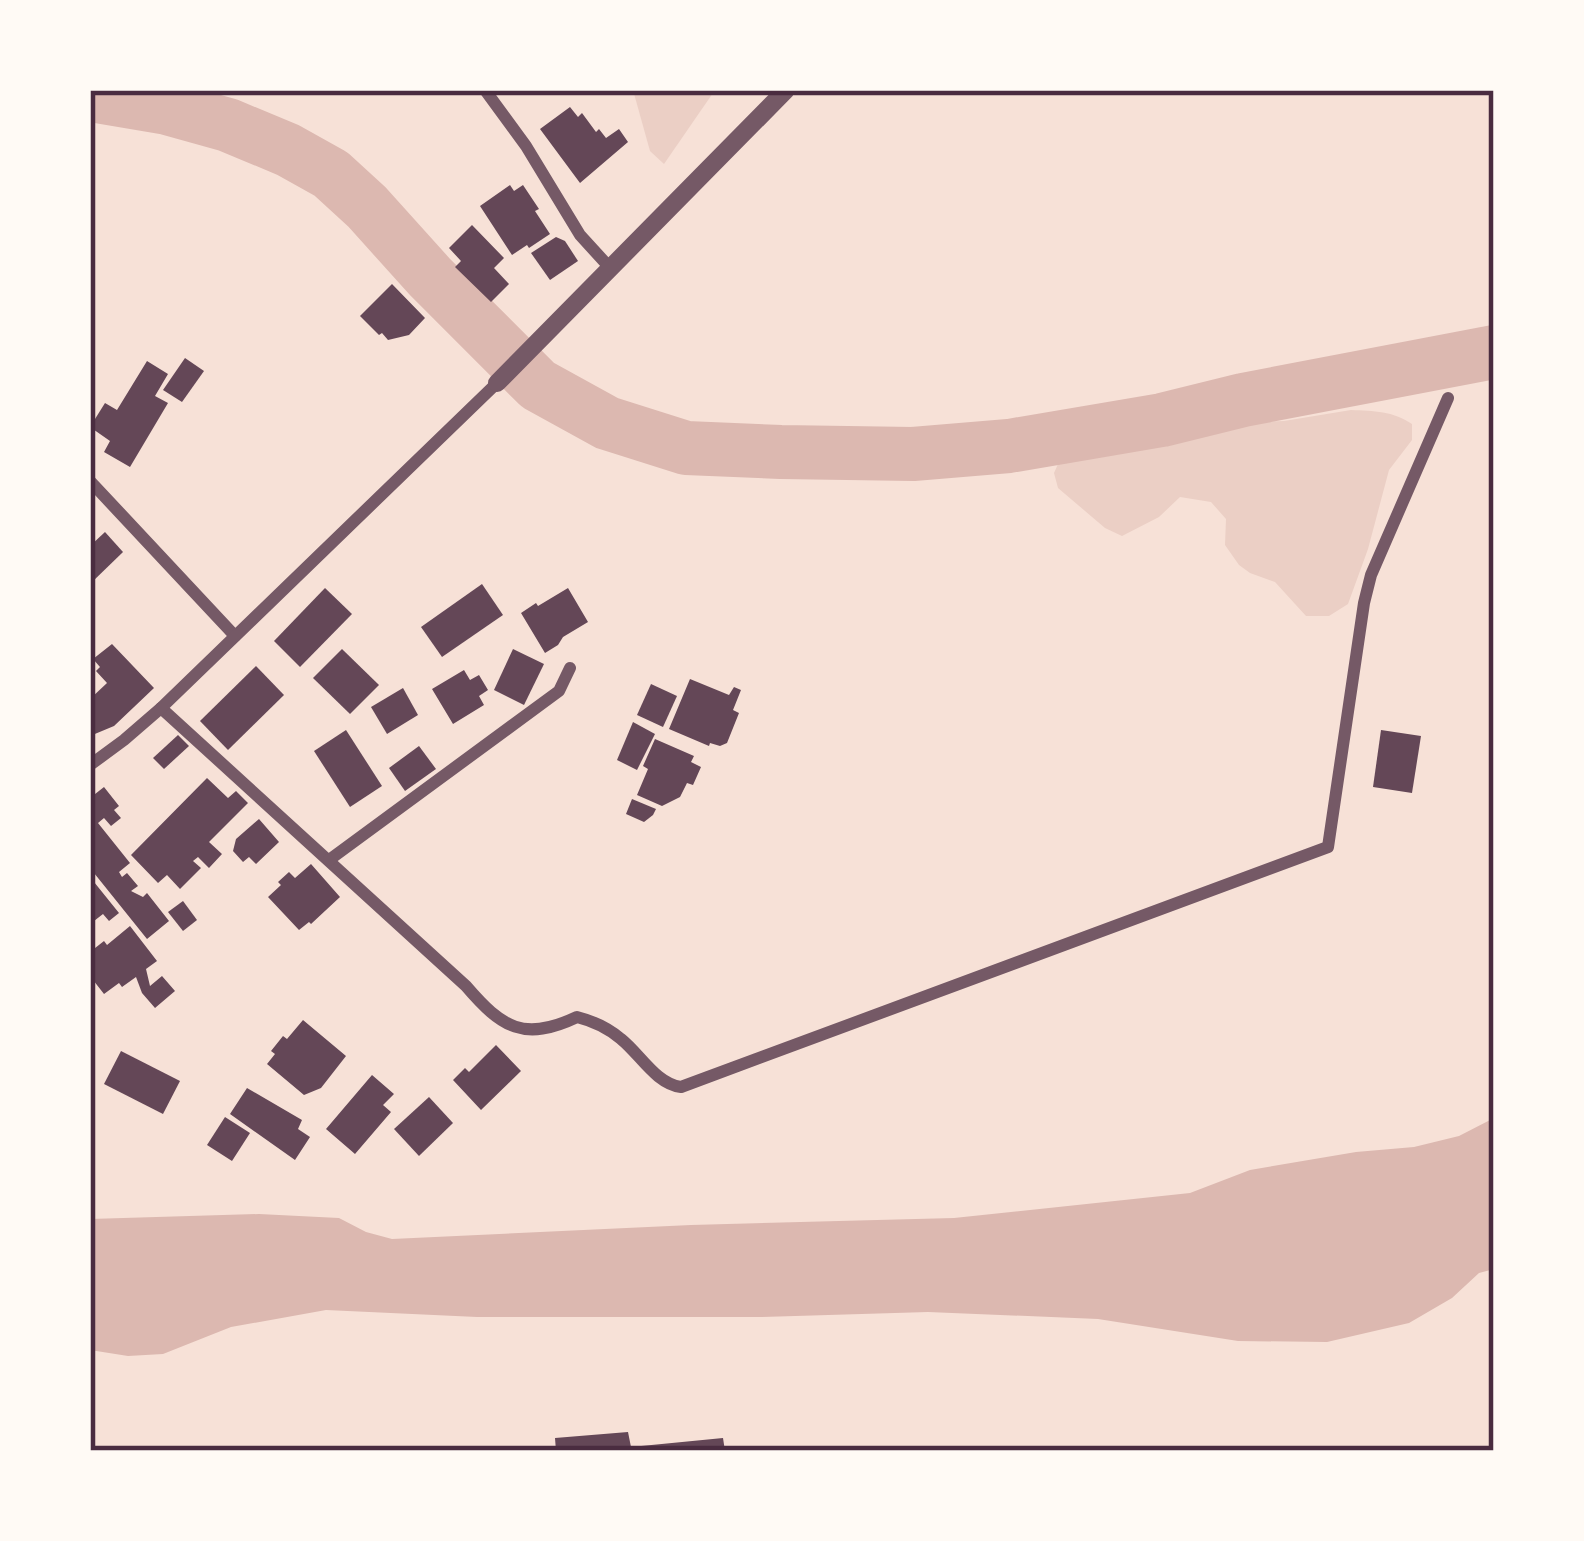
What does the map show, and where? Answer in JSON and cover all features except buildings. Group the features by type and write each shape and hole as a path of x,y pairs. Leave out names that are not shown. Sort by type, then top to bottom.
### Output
{"street":[{"path":"485,90 526,146 580,235 611,269"},
{"path":"90,765 161,708 497,383 786,90"},
{"path":"161,708 487,1010 531,1031 552,1029 577,1017 594,1022 620,1037 668,1085 680,1087 1328,847 1371,575 1448,398"},
{"path":"90,481 236,635"},
{"path":"328,860 559,691 570,668"}],"shaded area":[{"path":"633,90 715,90 664,164 650,151"},
{"path":"1351,410 1383,412 1405,420 1412,424 1412,440 1389,470 1348,604 1329,616 1306,616 1275,582 1239,565 1225,545 1226,519 1211,502 1180,497 1159,517 1122,536 1105,528 1058,488 1054,473 1063,453 1090,440 1113,443 1162,437 1215,422 1238,427"},
{"path":"1494,1118 1494,1269 1479,1273 1452,1298 1409,1323 1327,1342 1238,1341 1098,1319 928,1312 477,1317 326,1310 231,1327 163,1354 128,1356 90,1350 90,1219 259,1214 339,1218 392,1239 954,1218 1190,1193 1250,1170 1414,1147 1459,1136"}],"waterway":[{"path":"90,95 167,108 228,125 331,174 538,385 607,423 686,448 913,454 1009,446 1494,352"}]}
